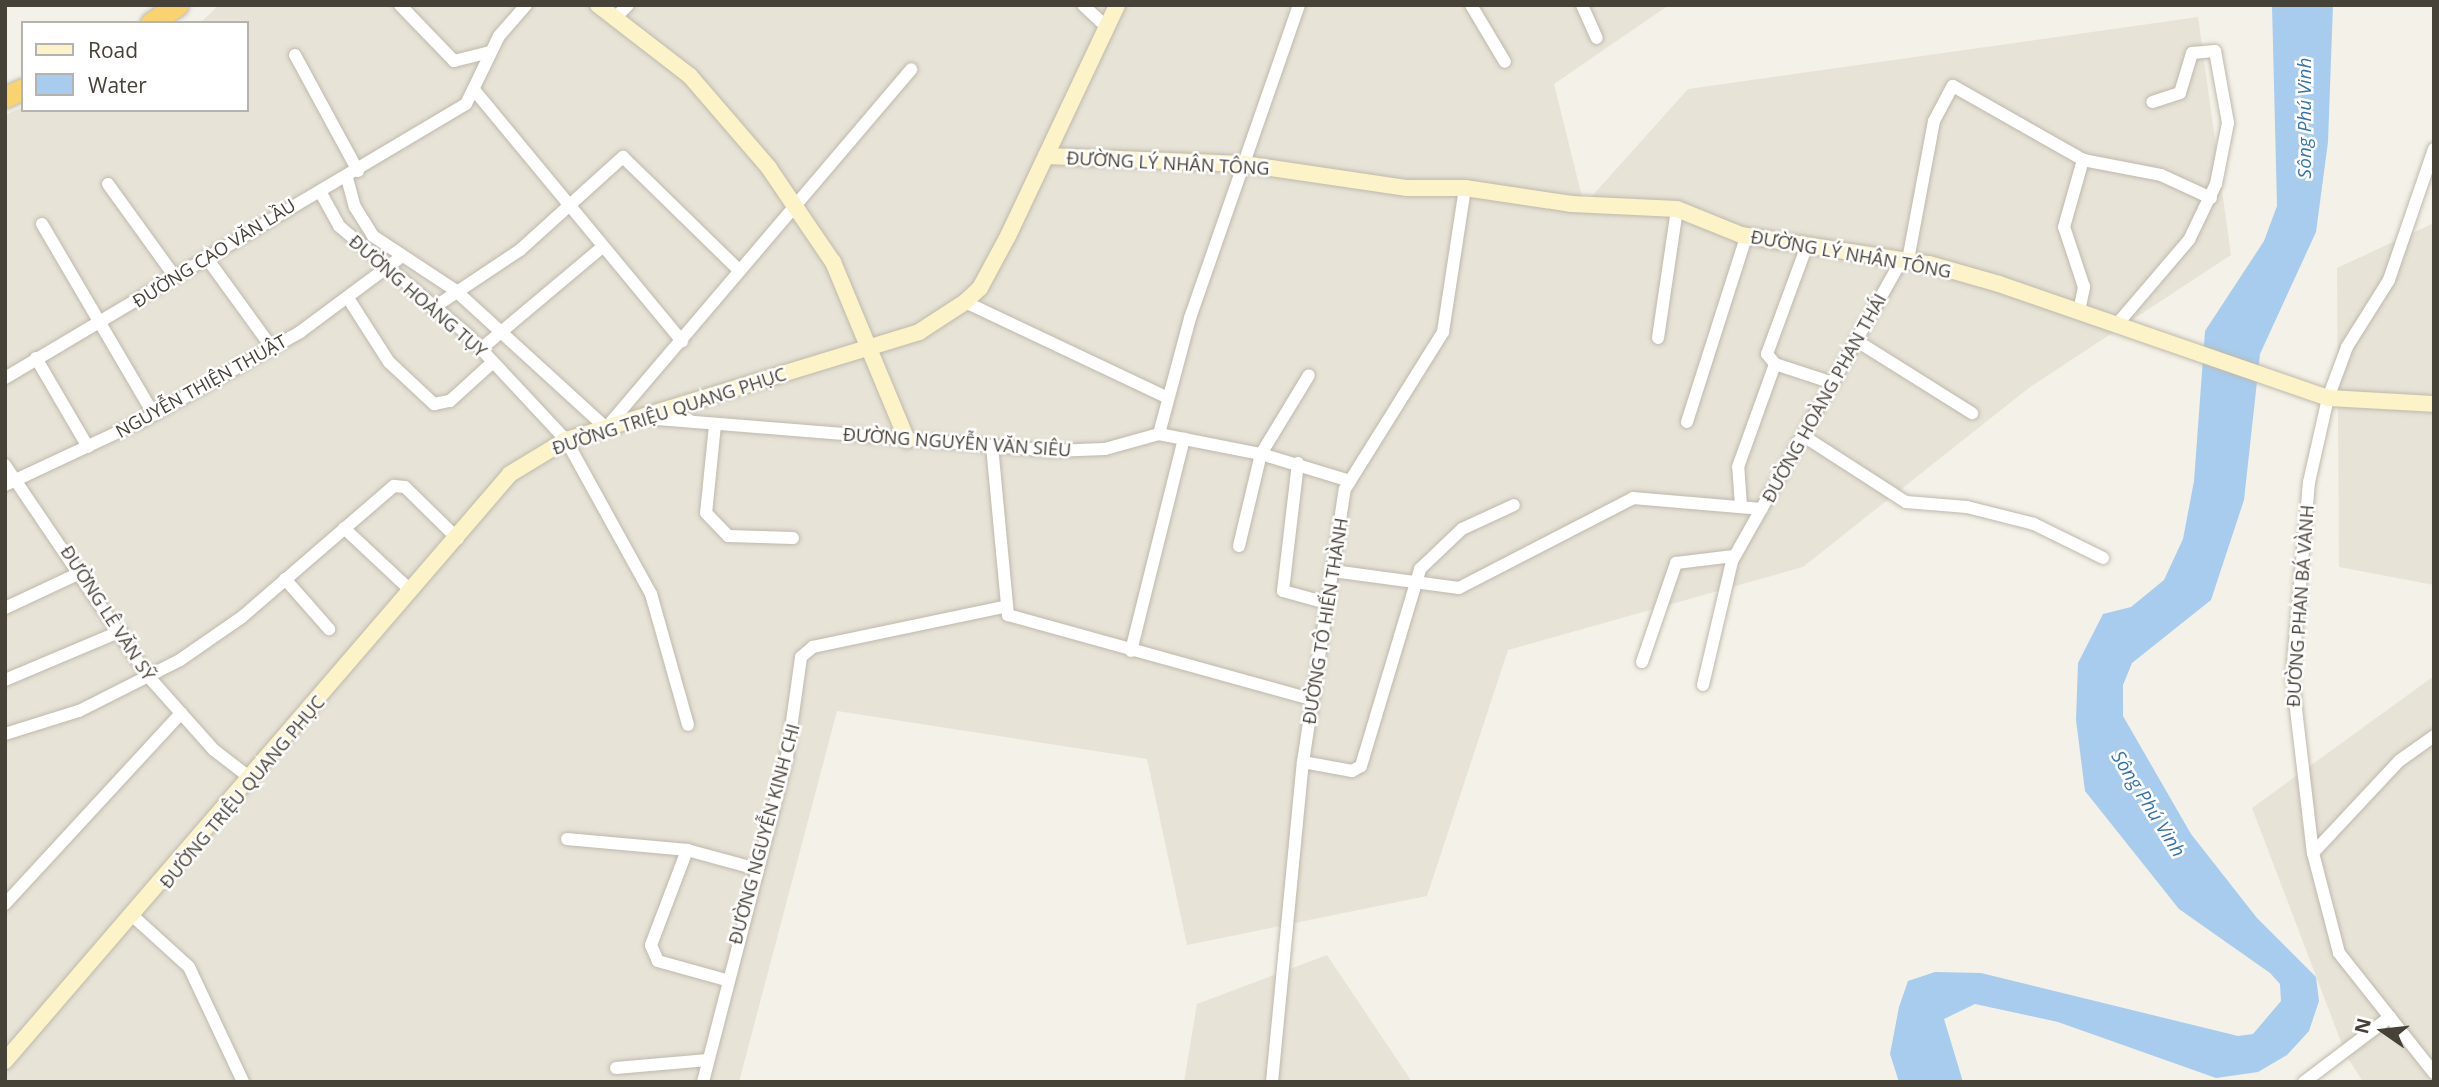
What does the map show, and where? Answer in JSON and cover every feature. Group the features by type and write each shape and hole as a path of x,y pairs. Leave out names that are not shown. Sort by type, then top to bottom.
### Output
{"highway":[{"path":"154,21 178,5"},
{"path":"5,97 21,90"}],"street":[{"path":"400,5 454,61 490,52"},
{"name":"ĐƯỜNG CAO VĂN LẦU","path":"5,378 103,322 305,197 322,195 466,104 475,91 490,52 526,5"},
{"path":"598,5 690,76 794,205 833,262 873,348 907,440"},
{"path":"615,19 628,5"},
{"path":"1083,5 1107,27"},
{"name":"ĐƯỜNG TRIỆU QUANG PHỤC","path":"5,1061 253,780 510,474 566,440 919,332 965,302 980,288 1117,5"},
{"path":"1159,434 1166,397 1298,5"},
{"path":"1471,5 1505,62"},
{"path":"1582,5 1597,38"},
{"path":"2118,323 2189,240 2211,198 2228,123 2214,51 2192,52 2180,93 2152,102"},
{"path":"295,55 353,175 355,207 373,236 401,257 455,290 606,428 911,69"},
{"name":"ĐƯỜNG HOÀNG PHAN THÁI","path":"1333,571 1412,584 1466,586 1633,498 1762,509 1905,259 1934,121 1953,86 2083,160"},
{"path":"475,91 566,206 682,341"},
{"name":"ĐƯỜNG PHAN BÁ VÀNH","path":"2433,154 2389,281 2347,347 2328,398 2309,482 2292,675 2313,853 2339,953 2434,1073"},
{"name":"ĐƯỜNG LÝ NHÂN TÔNG","path":"1046,156 1244,164 1407,188 1465,188 1573,204 1677,209 1747,234 1806,248 1905,259 2118,323 2328,398 2434,404"},
{"path":"433,307 455,290 520,250 623,157 740,271"},
{"path":"2079,311 2084,287 2064,227 2083,160 2161,175 2211,198"},
{"path":"108,184 174,277"},
{"name":"ĐƯỜNG TÔ HIẾN THÀNH","path":"1272,1082 1311,699 1350,481 1443,332 1465,188"},
{"name":"ĐƯỜNG HOÀNG TỤY","path":"322,195 339,226 387,270 482,348 566,440 652,594 688,724"},
{"path":"1658,338 1677,209"},
{"path":"42,224 103,322 154,415"},
{"path":"1687,422 1747,234"},
{"path":"482,348 601,248"},
{"path":"1806,248 1767,348 1775,364 1833,383"},
{"path":"206,257 272,348"},
{"name":"NGUYỄN THIỆN THUẬT","path":"11,483 154,415 272,348 348,298 401,257"},
{"path":"348,298 389,362 434,404 450,401 493,362"},
{"path":"965,302 1166,397"},
{"path":"1857,341 1972,413"},
{"path":"36,358 88,446"},
{"path":"1741,506 1738,467 1775,364"},
{"path":"1239,547 1261,454 1309,374"},
{"name":"ĐƯỜNG NGUYỄN VĂN SIÊU","path":"641,418 992,446 1105,449 1159,434 1298,463 1350,481"},
{"path":"715,425 706,513 728,536 793,538"},
{"path":"1805,437 1906,502 1966,507 2034,524 2103,558"},
{"path":"1131,651 1184,439"},
{"path":"992,446 1003,607 1013,619 1311,699"},
{"path":"1298,463 1283,591 1327,603"},
{"name":"ĐƯỜNG LÊ VĂN SỸ","path":"5,465 11,483 82,572 148,676 181,713 253,780"},
{"path":"5,734 79,710 148,676 207,642 344,528 400,486 458,539"},
{"path":"1303,762 1352,771 1361,766 1412,584 1462,530 1514,505"},
{"path":"1703,685 1734,556 1762,509"},
{"path":"344,528 411,591"},
{"path":"1642,662 1676,563 1734,556"},
{"path":"5,608 82,572"},
{"path":"285,579 329,629"},
{"name":"ĐƯỜNG NGUYỄN KINH CHI","path":"703,1082 726,981 757,869 806,650 1003,607"},
{"path":"5,680 121,631"},
{"path":"5,904 181,713"},
{"path":"2313,853 2399,761 2434,736"},
{"path":"566,839 687,850 757,869"},
{"path":"687,850 652,951 658,961 726,981"},
{"path":"134,917 189,967 243,1082"},
{"path":"2306,1081 2390,1017"},
{"path":"616,1068 708,1060"}],"shaded area":[{"path":"219,5 1669,5 1554,84 1584,205 1688,89 2198,17 2231,255 2030,387 1803,567 1508,650 1427,896 1187,945 1147,759 837,711 739,1082 5,1082 5,115 21,108 21,112 248,112 248,21 202,21"},
{"path":"2434,223 2434,585 2339,567 2337,268"},
{"path":"2434,676 2434,1082 2363,1082 2346,1055 2252,808"},
{"path":"1327,955 1412,1082 1184,1082 1197,1004"}],"water":[{"name":"Sông Phú Vinh","path":"2272,5 2333,5 2328,142 2316,232 2260,354 2244,500 2211,600 2132,663 2123,685 2123,716 2191,834 2257,918 2316,977 2319,1001 2309,1031 2287,1055 2258,1072 2216,1078 2058,1022 1975,1004 1944,1019 1963,1082 1899,1082 1890,1054 1899,1007 1908,981 1935,972 1981,973 2238,1036 2253,1034 2281,1001 2280,984 2270,973 2179,909 2085,791 2076,720 2078,663 2103,614 2131,607 2164,580 2183,539 2194,481 2205,331 2264,241 2277,206"}]}
